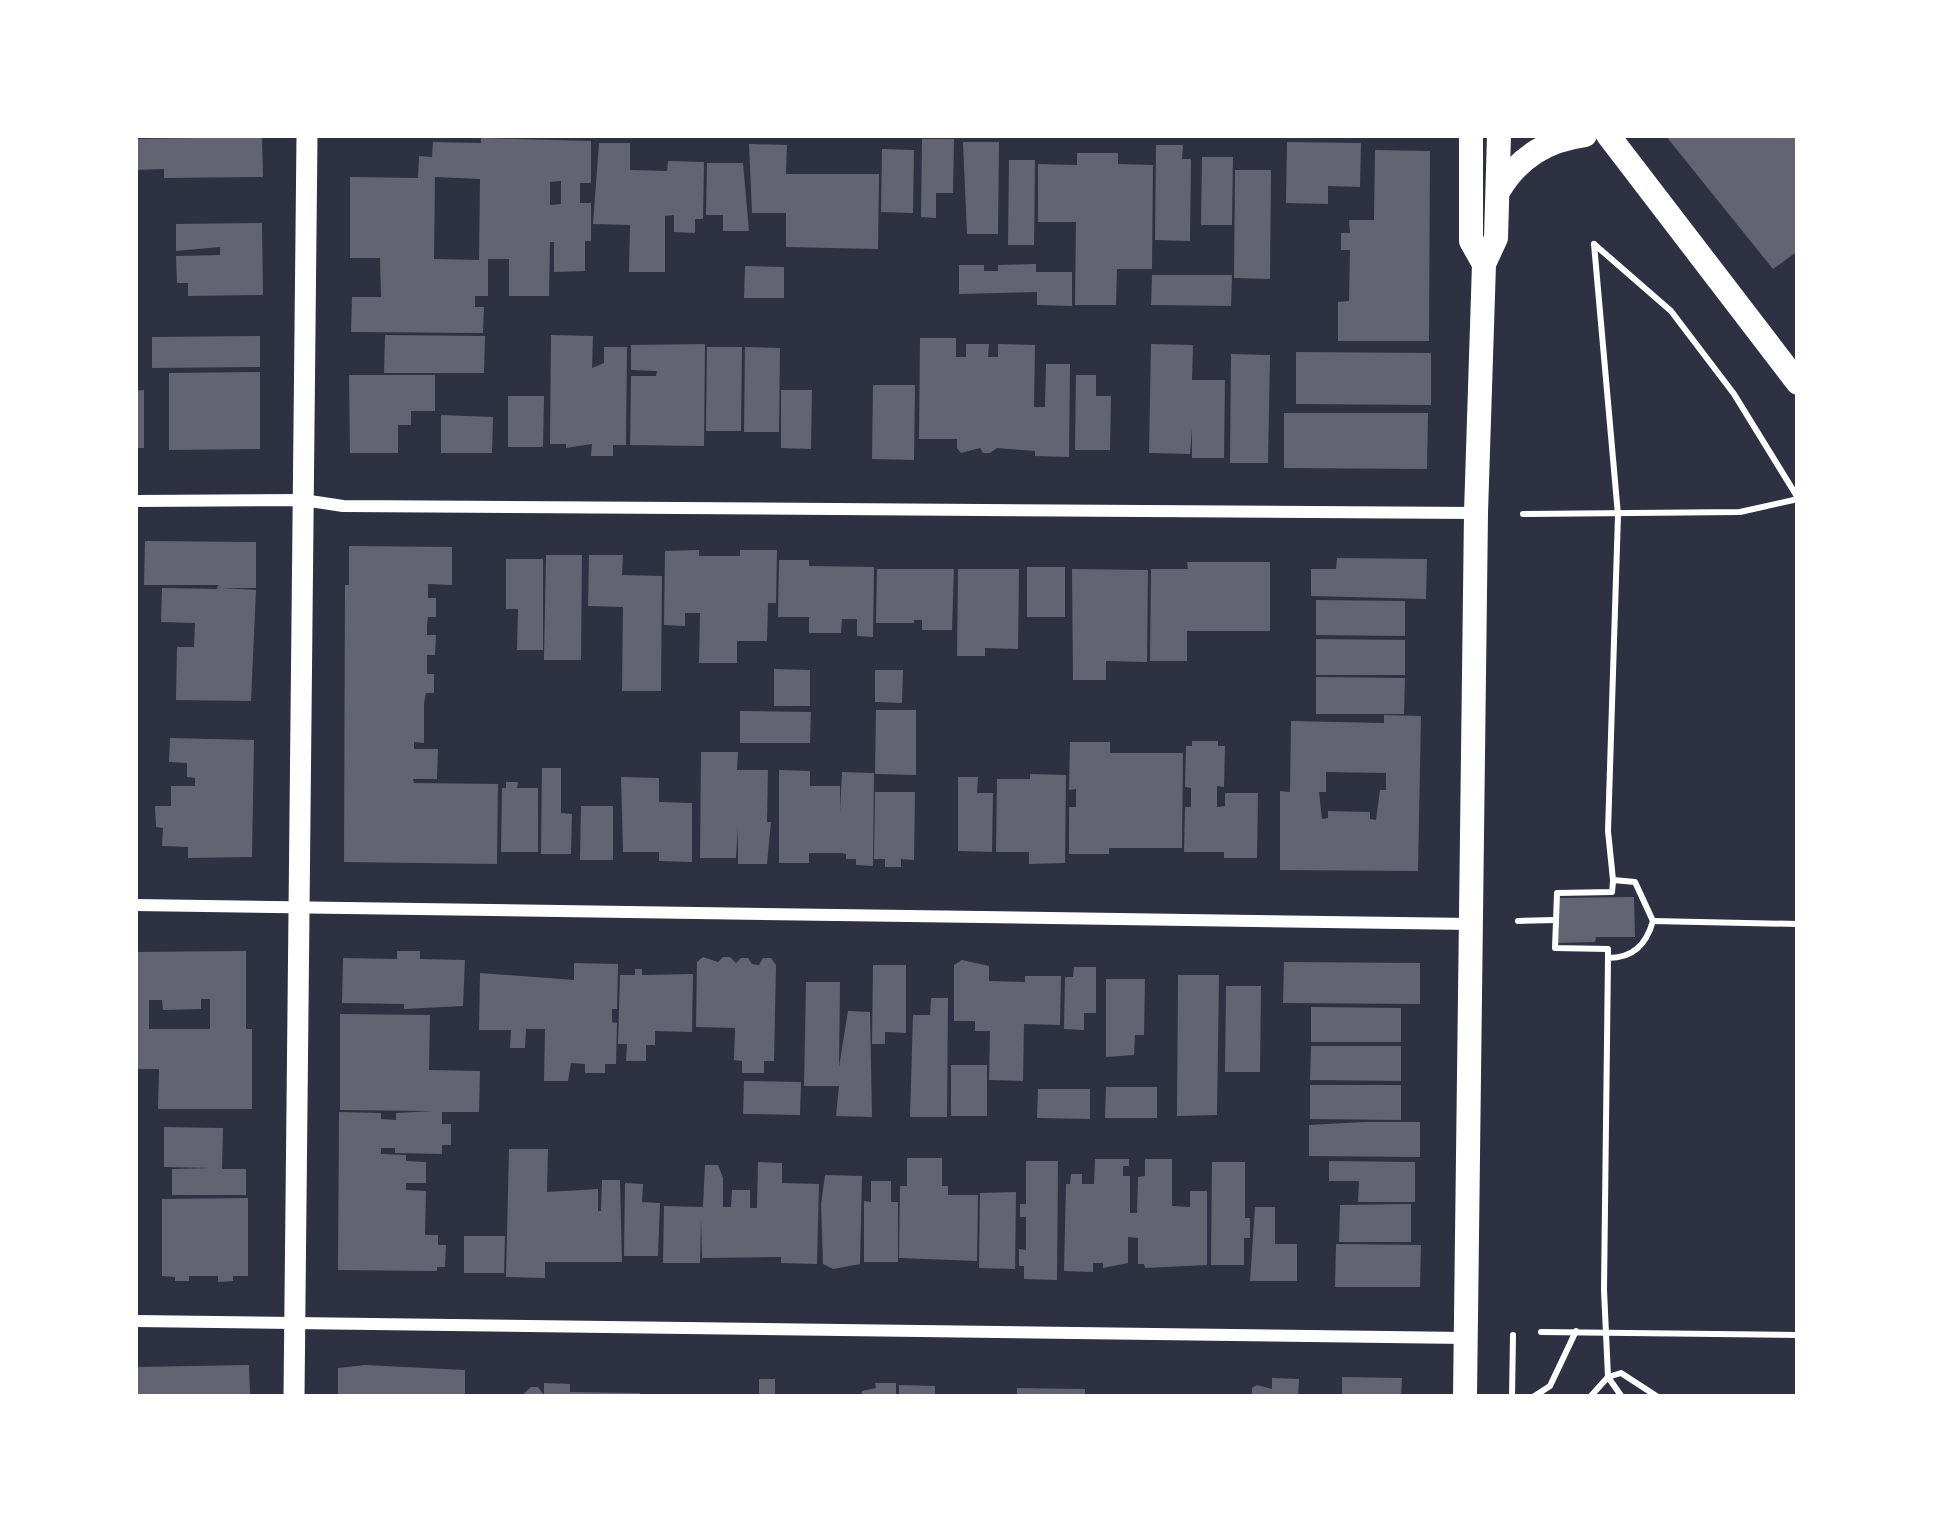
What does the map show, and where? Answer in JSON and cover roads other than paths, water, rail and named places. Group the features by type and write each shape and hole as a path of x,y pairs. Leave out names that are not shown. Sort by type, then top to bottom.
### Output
{"main road":[{"path":"1471,135 1471,241 1484,264"},
{"path":"1465,1397 1476,513 1484,264 1496,238 1499,135"},
{"path":"1498,192 1514,164 1565,137 1586,135"},
{"path":"1596,135 1608,135 1797,381"}],"street":[{"path":"294,1397 307,135"},
{"path":"135,501 1476,513"},
{"path":"135,905 1472,924"},
{"path":"135,1321 1466,1338"}]}
